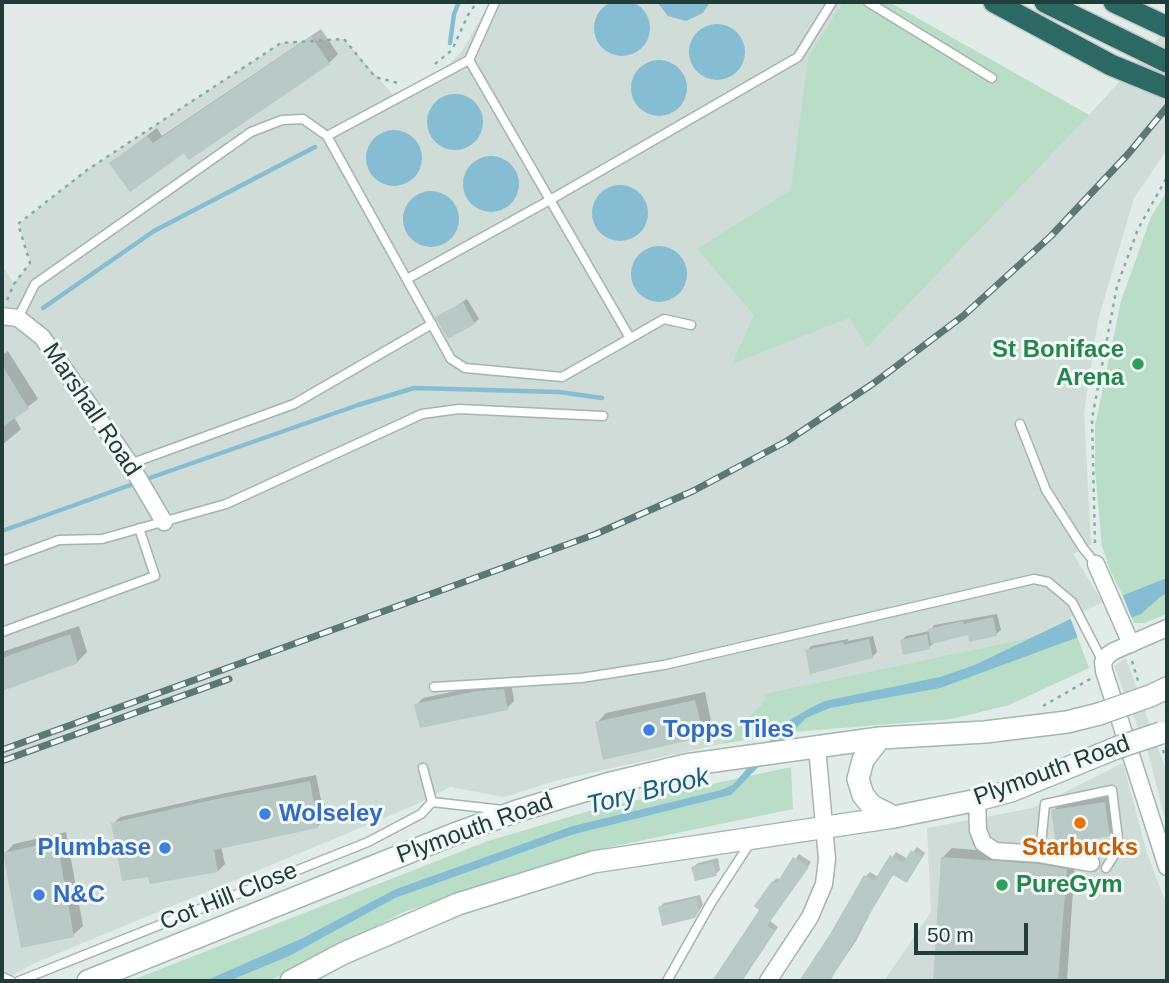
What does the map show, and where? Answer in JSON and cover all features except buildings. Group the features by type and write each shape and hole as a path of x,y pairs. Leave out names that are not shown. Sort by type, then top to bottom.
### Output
{"highway":[{"path":"994,2 1111,65 1167,88"},
{"path":"1045,2 1167,62"},
{"path":"1114,2 1167,27"}],"main road":[{"name":"Plymouth Road","path":"88,981 517,811 607,784 686,765 880,738 985,732 1067,722 1100,715 1162,694"},
{"name":"Plymouth Road","path":"291,981 344,953 458,904 593,862 894,817 977,800 1011,791 1116,748 1164,732"},
{"path":"880,738 863,760 858,779 863,795 873,806 894,817"}],"street":[{"name":"Marshall Road","path":"8,312 42,337 130,464 164,522"},
{"path":"1096,559 1131,644"},
{"path":"1167,628 1108,655 1104,666 1167,867"},
{"path":"768,981 810,917 824,884 827,859 817,747"},
{"path":"977,800 978,830 983,844 995,851 1040,854 1098,865"}],"lane":[{"path":"327,136 468,60 495,2"},
{"path":"407,279 798,57 832,2"},
{"path":"868,2 992,78"},
{"path":"468,60 630,338"},
{"path":"8,312 35,285 251,132 282,120 303,120 327,136 452,359 465,368 562,377 664,319 691,325"},
{"path":"130,464 295,404 432,324"},
{"path":"2,561 59,540 102,539 226,504 422,414 458,409 603,416"},
{"path":"1020,424 1046,490 1083,548 1096,559"},
{"path":"2,632 155,576 139,528"},
{"path":"434,687 580,678 663,665 1034,579 1048,582 1072,602 1080,613 1104,666"},
{"path":"423,768 432,802 517,811"},
{"path":"1040,854 1045,804 1112,790 1119,847 1098,865"},
{"name":"Cot Hill Close","path":"19,981 368,842 421,814 432,802"},
{"path":"667,981 711,903 754,838"},
{"path":"2,977 11,981"}],"path":[{"path":"427,71 452,50 477,2"},
{"path":"8,312 14,284 30,263 19,224 87,170 281,43 344,39 376,77 398,83 407,79"},
{"path":"1096,559 1092,419 1117,286 1138,229 1167,177"},
{"path":"1034,710 1104,666"}],"shaded area":[{"path":"490,2 889,2 1089,115 1167,29 1167,150 1134,198 1098,320 1084,413 1091,544 1073,554 1103,603 1029,638 763,694 766,700 721,744 558,780 504,797 450,787 413,806 35,963 2,981 2,266 14,283 30,263 19,224 87,170 281,43 344,39 394,96 449,65 462,51"},
{"path":"1126,658 1167,773 1167,827 1149,756 1114,666"},
{"path":"1123,763 1147,853 1167,906 1167,981 884,981 931,912 927,828 1033,808"}],"green space":[{"path":"843,2 889,2 1089,115 867,347 849,318 732,364 754,315 697,249 791,190 808,58"},
{"name":"St Boniface Arena","path":"1167,191 1167,614 1144,623 1134,623 1102,546 1095,470 1095,426 1121,301 1151,217"},
{"path":"1071,620 1089,668 1009,705 952,719 793,732 721,744 766,700 763,694 1029,638"},
{"path":"791,767 793,809 600,849 406,911 269,981 130,981 488,841 596,809"}],"water":[{"path":"622,0 633,2 642,8 648,17 648,39 642,48 633,54 622,56 611,54 602,48 596,39 594,28 596,17 602,8 611,2"},
{"path":"657,2 710,2 703,13 686,21 668,16"},
{"path":"717,24 728,26 737,32 743,41 743,63 737,72 728,78 717,80 706,78 697,72 691,63 689,52 691,41 697,32 706,26"},
{"path":"659,60 670,62 679,68 685,77 685,99 679,108 670,114 659,116 648,114 639,108 633,99 631,88 633,77 639,68 648,62"},
{"path":"455,94 466,96 475,102 481,111 481,133 475,142 466,148 455,150 444,148 435,142 429,133 427,122 429,111 435,102 444,96"},
{"path":"394,130 405,132 414,138 420,147 420,169 414,178 405,184 394,186 383,184 374,178 368,169 366,158 368,147 374,138 383,132"},
{"path":"491,156 502,158 511,164 517,173 517,195 511,204 502,210 491,212 480,210 471,204 465,195 463,184 465,173 471,164 480,158"},
{"path":"620,185 631,187 640,193 646,202 646,224 640,233 631,239 620,241 609,239 600,233 594,224 592,213 594,202 600,193 609,187"},
{"path":"431,191 442,193 451,199 457,208 457,230 451,239 442,245 431,247 420,245 411,239 405,230 403,219 405,208 411,199 420,193"},
{"path":"659,246 670,248 679,254 685,263 685,285 679,294 670,300 659,302 648,300 639,294 633,285 631,274 633,263 639,254 648,248"},
{"path":"1167,578 1167,593 1141,614 940,688 830,708 806,718 731,795 571,835 395,898 289,956 229,981 205,981 303,938 396,889 573,826 733,785 780,729 812,707 825,701 940,677 975,665 1103,603"}],"pier":[{"path":"1122,594 1133,621 1079,641 1070,617"}],"waterway":[{"path":"450,43 454,14 459,2"},
{"path":"43,308 154,231 315,147"},
{"path":"144,480 414,388 559,392 602,398"},
{"path":"2,531 136,483"}],"railway":[{"path":"2,750 596,534 693,491 787,441 874,383 963,316 1051,236 1129,153 1167,107"},
{"path":"2,761 229,679"}],"place":[{"name":"St Boniface Arena","path":"1138,364"},
{"name":"Topps Tiles","path":"649,730"},
{"name":"Wolseley","path":"265,814"},
{"name":"Starbucks","path":"1080,823"},
{"name":"Plumbase","path":"165,848"},
{"name":"PureGym","path":"1002,885"},
{"name":"N&C","path":"39,895"}],"water label":[{"name":"Tory Brook","path":"648,792"}]}
